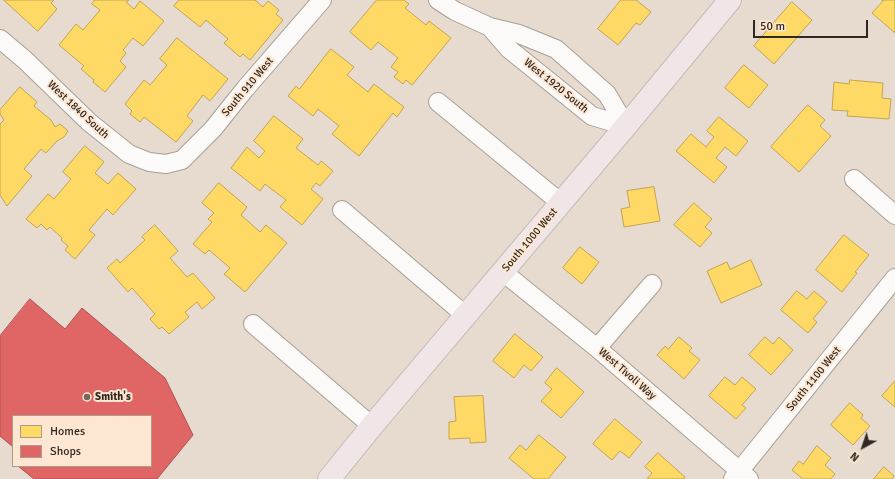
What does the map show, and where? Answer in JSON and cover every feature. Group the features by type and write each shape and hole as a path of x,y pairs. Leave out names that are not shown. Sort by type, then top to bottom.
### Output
{"main road":[{"name":"South 1000 West","path":"329,479 730,0"}],"street":[{"name":"South 910 West","path":"166,164 182,160 213,130 245,89 322,0"},
{"name":"West 1920 South","path":"438,0 455,11 490,27 519,34 556,49 607,94 626,126"},
{"name":"West 1920 South","path":"490,27 510,49 592,116 626,126"},
{"name":"West 1840 South","path":"0,39 25,60 89,122 129,154 138,159 149,162 166,164"},
{"path":"438,102 561,203"},
{"path":"854,179 895,215"},
{"path":"342,210 465,315"},
{"name":"West Tivoli Way","path":"503,272 598,348 741,476"},
{"name":"South 1100 West","path":"741,476 895,278"},
{"path":"598,348 652,284"},
{"path":"253,324 372,426"}],"building: Homes":[{"path":"4,0 54,0 51,3 57,9 38,31"},
{"path":"95,0 129,0 126,2 134,9 140,1 164,21 143,46 133,38 123,50 126,53 120,61 126,67 105,92 81,69 84,66 59,45 76,24 83,30 100,10 92,4"},
{"path":"179,0 255,0 263,7 268,1 279,10 276,14 283,20 250,60 243,54 240,57 224,43 228,39 206,20 200,27 174,6"},
{"path":"377,0 404,0 409,4 405,8 426,25 429,21 451,38 412,85 406,80 403,84 394,77 398,72 391,67 398,58 378,42 371,50 350,32"},
{"path":"621,0 636,0 651,12 640,25 636,23 618,45 598,29"},
{"path":"882,0 895,0 895,33 872,13 883,1"},
{"path":"792,2 812,20 774,64 754,46"},
{"path":"177,38 228,79 210,101 203,95 187,116 193,121 176,142 144,117 140,122 130,114 132,111 125,104 144,80 150,85 167,65 160,59"},
{"path":"331,49 354,67 347,75 368,92 374,84 404,107 397,117 393,113 359,156 332,134 339,126 318,109 313,116 288,96 296,86 299,89"},
{"path":"744,65 768,85 749,108 725,88"},
{"path":"850,80 883,83 882,98 891,99 889,119 847,116 848,111 832,110 834,82 849,84"},
{"path":"20,87 37,102 34,106 51,120 55,127 60,124 68,131 64,137 57,141 46,153 41,149 24,169 32,176 7,206 0,195 0,124 4,120 0,114 0,110"},
{"path":"808,105 825,120 820,126 831,136 799,172 771,147"},
{"path":"274,116 303,139 296,148 318,165 321,161 333,171 320,186 316,183 311,189 323,199 302,225 280,207 286,200 265,184 260,191 231,168 247,147 259,158 265,151 254,141"},
{"path":"719,117 748,141 736,156 725,147 716,158 727,167 714,183 676,151 691,134 706,147 714,137 707,131"},
{"path":"85,146 104,162 95,173 108,184 118,173 136,189 113,215 107,209 89,230 95,235 75,259 65,250 68,246 61,240 62,238 50,227 47,230 41,224 37,228 26,219 48,194 54,199 71,179 63,172"},
{"path":"219,183 247,207 241,215 260,232 266,225 287,243 245,292 224,274 230,268 209,250 205,254 193,244 212,222 208,219 214,213 202,203"},
{"path":"654,187 660,221 624,227 621,209 630,207 627,191"},
{"path":"694,203 712,219 705,227 712,233 700,247 674,225"},
{"path":"155,225 178,251 170,258 187,277 193,273 215,298 202,309 197,302 185,312 189,317 169,334 162,327 159,329 150,319 155,314 132,288 128,292 107,268 117,259 120,263 145,240 142,237"},
{"path":"844,235 869,255 855,272 857,273 842,292 816,270"},
{"path":"580,247 599,262 582,284 563,268"},
{"path":"751,260 762,285 721,303 707,271 727,262 730,269"},
{"path":"797,291 807,299 814,291 827,302 813,319 817,322 808,333 781,310"},
{"path":"515,334 543,357 531,371 524,365 514,378 493,361"},
{"path":"679,337 692,348 689,351 700,360 684,379 657,355 665,346 668,349"},
{"path":"765,337 773,344 779,337 793,350 771,375 749,355"},
{"path":"557,368 584,392 561,418 541,401 552,389 545,383"},
{"path":"725,377 735,385 742,377 756,389 742,405 746,408 736,419 709,396"},
{"path":"895,381 895,407 882,396"},
{"path":"483,396 486,442 470,443 470,438 449,439 449,422 456,421 454,397"},
{"path":"850,403 863,415 861,418 870,426 853,445 831,425"},
{"path":"615,419 642,442 629,458 620,451 612,460 593,444"},
{"path":"539,435 566,457 548,479 534,479 509,458 520,445 526,450"},
{"path":"817,446 831,458 825,465 835,474 831,479 803,479 792,470 799,461 803,464"},
{"path":"658,453 685,477 684,479 647,479 652,473 645,467"},
{"path":"884,467 894,476 892,479 874,479"}],"building: Shops":[{"name":"Smith's","path":"30,299 65,329 82,308 165,378 193,435 157,479 34,479 19,467 152,467 152,415 12,415 12,446 0,436 0,336"}],"place":[{"name":"Smith's","path":"87,397"}]}
